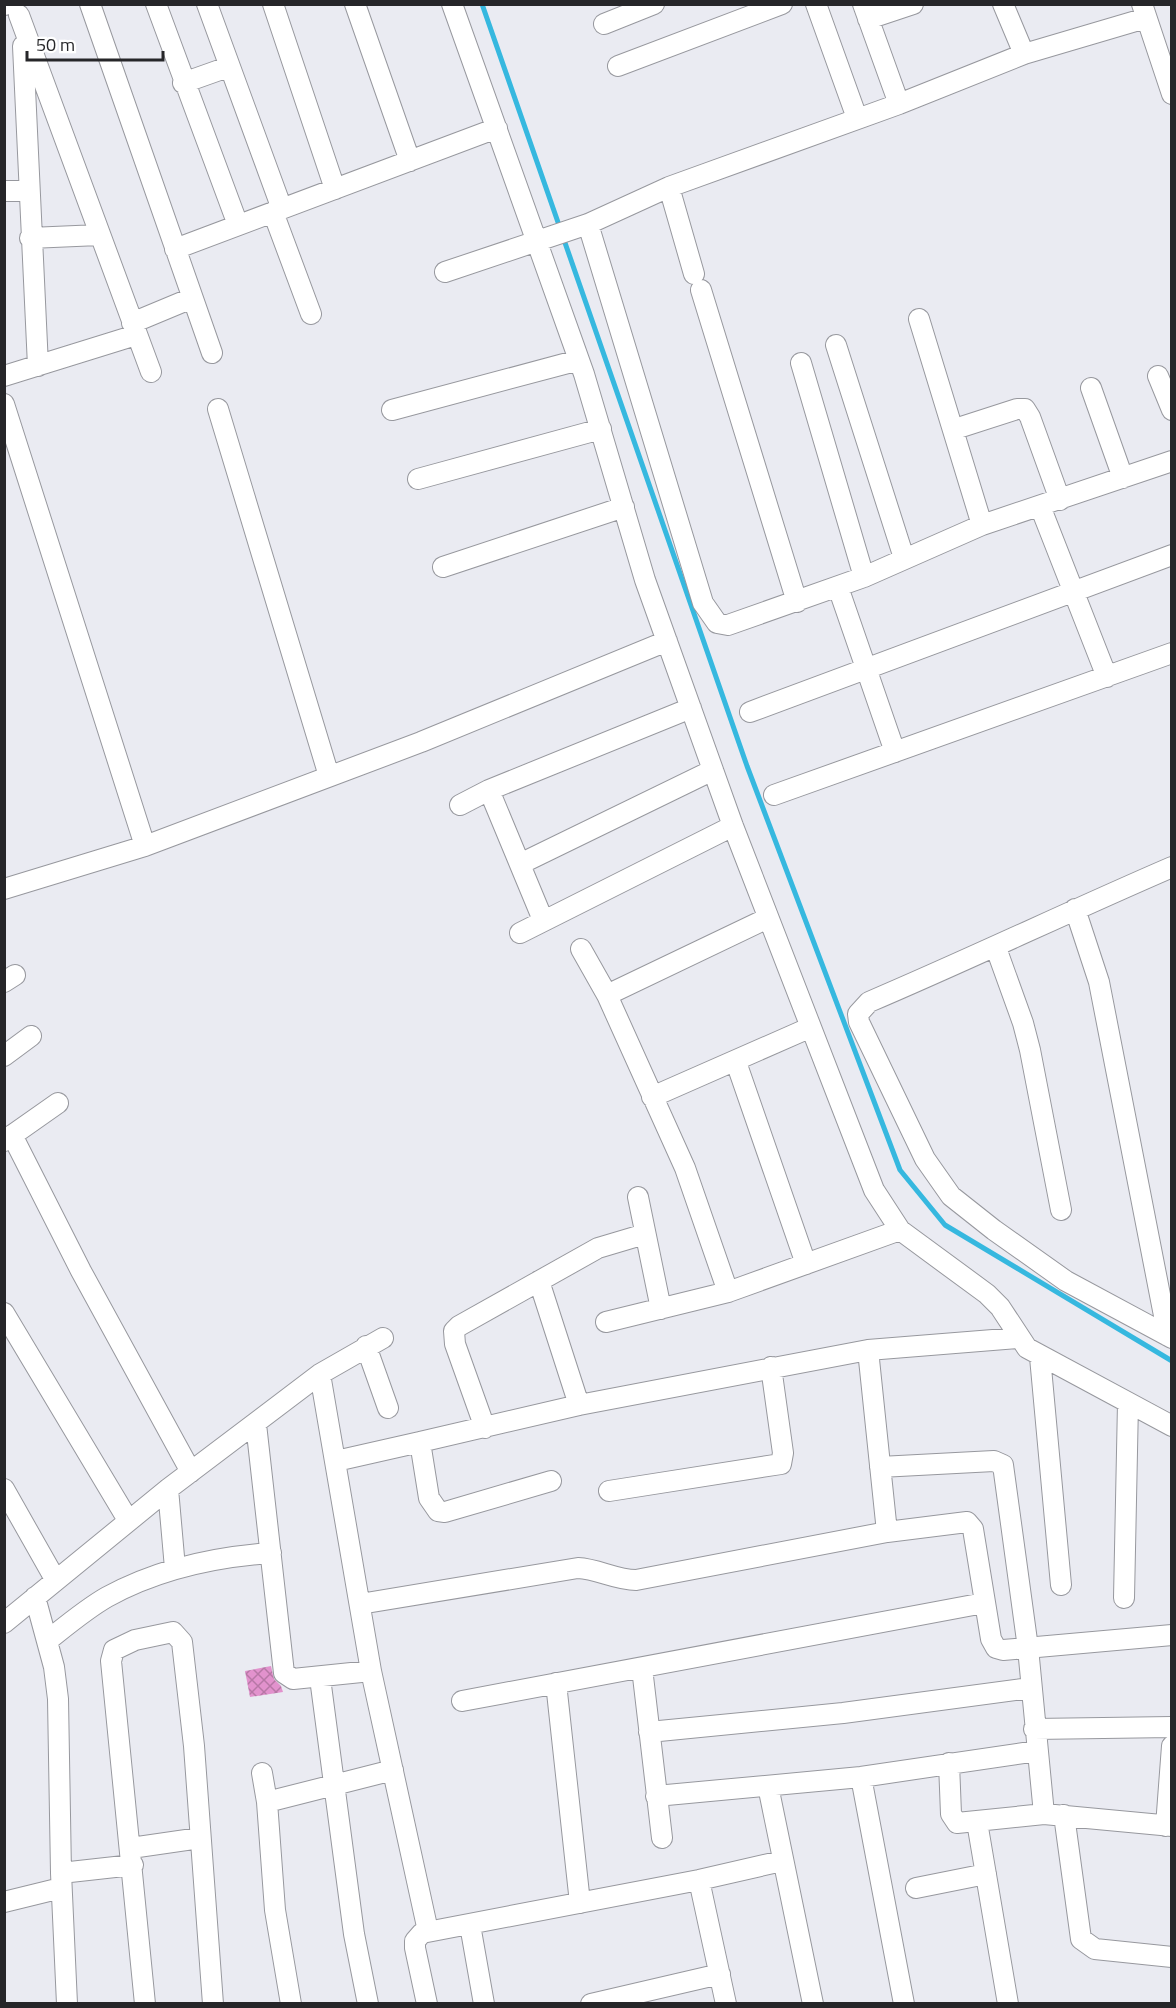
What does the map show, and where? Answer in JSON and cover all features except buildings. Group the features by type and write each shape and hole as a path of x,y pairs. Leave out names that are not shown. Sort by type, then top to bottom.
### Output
{"street":[{"path":"90,4 212,353"},
{"path":"156,4 183,83 238,225"},
{"path":"207,4 278,210 310,314"},
{"path":"273,4 335,189"},
{"path":"355,4 410,161"},
{"path":"452,4 497,128 553,237 579,360 645,580 733,826 874,1190 900,1230 987,1294 1008,1317 1018,1338 1040,1357 1172,1426"},
{"path":"604,24 654,4"},
{"path":"618,66 782,4"},
{"path":"816,4 857,118"},
{"path":"899,104 865,12 913,4"},
{"path":"1003,4 1024,54"},
{"path":"12,7 25,75 30,238 38,366"},
{"path":"12,7 151,372"},
{"path":"446,272 588,224 669,187 899,104 1024,54 1144,11 1172,94"},
{"path":"183,83 228,67"},
{"path":"175,249 497,128"},
{"path":"669,187 797,602"},
{"path":"4,191 28,191"},
{"path":"588,224 707,613 717,623 728,625 797,602 864,577 982,525 1172,462"},
{"path":"30,238 99,235"},
{"path":"4,376 38,366 134,329 192,298"},
{"path":"919,319 955,429 982,525"},
{"path":"836,345 904,558"},
{"path":"392,410 579,360"},
{"path":"801,363 864,577"},
{"path":"1158,376 1172,410"},
{"path":"1091,388 1123,478"},
{"path":"4,404 145,846"},
{"path":"218,409 329,776"},
{"path":"955,429 1017,409 1025,409 1060,500"},
{"path":"418,479 601,429"},
{"path":"1040,506 1107,677"},
{"path":"443,567 624,507"},
{"path":"750,712 1172,555"},
{"path":"837,587 864,668 896,752"},
{"path":"4,889 145,846 329,776 667,641"},
{"path":"774,795 1172,653"},
{"path":"460,805 489,790 692,708"},
{"path":"520,864 713,770"},
{"path":"489,790 543,920"},
{"path":"520,933 733,826"},
{"path":"1170,1337 1066,1281 951,1196 925,1160 859,1022 858,1014 863,1005 996,948 1075,909 1172,867"},
{"path":"1075,909 1099,982 1170,1337"},
{"path":"607,995 768,918"},
{"path":"996,948 1023,1023 1030,1050 1061,1210"},
{"path":"581,949 607,995 685,1168 728,1292"},
{"path":"652,1097 810,1028"},
{"path":"4,1056 30,1036"},
{"path":"736,1062 806,1264"},
{"path":"58,1103 8,1138 191,1472"},
{"path":"638,1197 661,1309"},
{"path":"606,1322 728,1292 900,1230"},
{"path":"485,1428 455,1344 454,1331 459,1326 598,1248 645,1234"},
{"path":"539,1281 579,1405"},
{"path":"4,1313 128,1520"},
{"path":"336,1461 579,1405 771,1367 868,1350 1018,1338"},
{"path":"4,1623 55,1579 168,1489 256,1425 320,1374 374,1342 388,1408"},
{"path":"868,1350 887,1532"},
{"path":"1040,1357 1061,1585"},
{"path":"609,1491 781,1464 783,1453 771,1367"},
{"path":"320,1374 371,1671 428,1931"},
{"path":"1124,1598 1128,1403"},
{"path":"256,1425 284,1673 292,1679 321,1678 371,1671"},
{"path":"420,1442 429,1498 438,1511 445,1512 551,1481"},
{"path":"880,1467 994,1461 1003,1465 1006,1471 1028,1648 1030,1688 1044,1814"},
{"path":"4,1489 55,1579"},
{"path":"168,1489 175,1568"},
{"path":"360,1604 578,1568 590,1569 623,1580 636,1580 887,1532 960,1523 970,1524 993,1645 1003,1650 1172,1635"},
{"path":"47,1641 105,1598 175,1568 218,1557 271,1553"},
{"path":"35,1597 47,1641 58,1699 61,1881 67,2004"},
{"path":"462,1701 984,1603"},
{"path":"145,2004 111,1661 114,1650 124,1644 168,1632 177,1633 182,1642 194,1746 213,2004"},
{"path":"642,1668 662,1838"},
{"path":"321,1678 337,1786 354,1934 368,2004"},
{"path":"556,1683 580,1903"},
{"path":"649,1732 843,1713 1030,1688"},
{"path":"1034,1729 1172,1727"},
{"path":"949,1763 953,1819 963,1824 1044,1814 1169,1826 1172,1746"},
{"path":"656,1796 861,1777 1037,1751"},
{"path":"267,1802 393,1770"},
{"path":"262,1773 267,1802 275,1910 291,2004"},
{"path":"861,1777 904,2004"},
{"path":"768,1786 813,2004"},
{"path":"1064,1815 1081,1939 1087,1946 1095,1948 1172,1957"},
{"path":"977,1821 1008,2004"},
{"path":"4,1902 132,1857 200,1838"},
{"path":"427,2004 415,1941 422,1933 699,1880 782,1861"},
{"path":"916,1888 986,1874"},
{"path":"699,1880 726,2004"},
{"path":"470,1925 484,2004"},
{"path":"591,2004 720,1974"}],"waterway":[{"path":"482,4 560,228"},
{"path":"563,237 747,766 900,1170 945,1225 1172,1361"}]}
